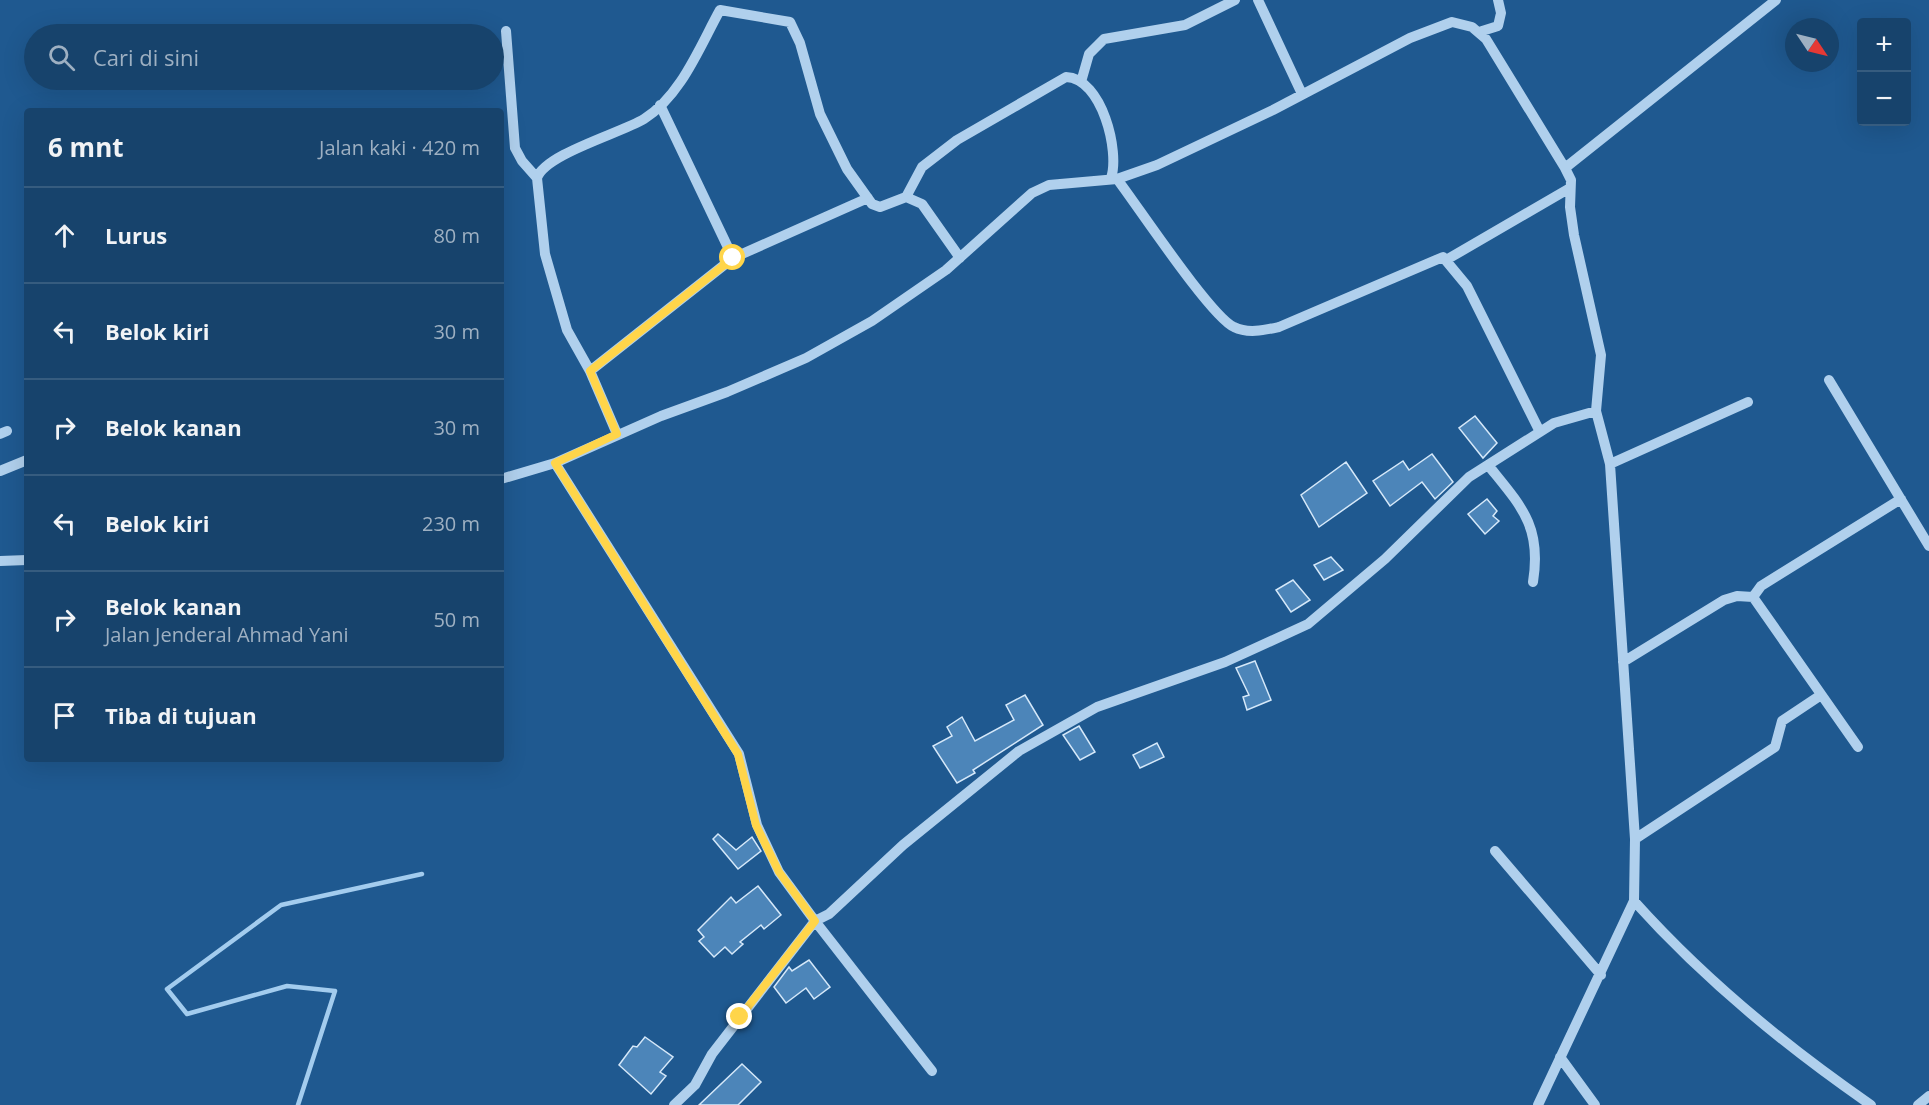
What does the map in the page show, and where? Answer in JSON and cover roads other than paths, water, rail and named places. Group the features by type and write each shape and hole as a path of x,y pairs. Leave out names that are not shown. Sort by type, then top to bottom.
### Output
{"street":[{"path":"1081,82 1089,54 1104,39 1185,25 1235,0"},
{"path":"1258,0 1302,94"},
{"path":"1479,32 1498,26 1501,13 1498,0"},
{"path":"1565,168 1776,0"},
{"path":"617,434 590,371 567,330 545,254 537,178 539,173 554,161 646,118 660,105 674,91 721,5 790,22 800,43 820,114 847,169 868,198 880,207 906,197 922,167 968,133 1061,78 1071,77 1081,82 1104,110 1115,166 1114,178 1211,305 1233,327 1258,332 1279,327 1436,258 1446,260 1467,286 1540,432"},
{"path":"505,478 555,463 617,434 807,358 872,321 946,270 1032,193 1064,182 1114,178 1157,165 1410,38 1452,22 1463,23 1479,32 1571,180 1574,235 1601,355 1596,411 1610,464 1635,839 1634,901 1538,1105"},
{"path":"506,30 513,143 518,155 537,178"},
{"path":"660,105 733,258"},
{"path":"1446,260 1570,188"},
{"path":"906,197 922,204 960,258"},
{"path":"590,371 733,258 868,198"},
{"path":"1829,380 1929,546"},
{"path":"1610,464 1748,402"},
{"path":"674,1105 695,1085 712,1054 815,921 829,914 903,845 1019,751 1097,707 1225,662 1308,624 1385,559 1469,477 1554,423 1596,411"},
{"path":"0,471 24,461"},
{"path":"555,463 738,754 756,825 779,872 932,1071"},
{"path":"1488,465 1518,502 1532,526 1536,561 1533,582"},
{"path":"1753,597 1761,586 1901,500"},
{"path":"0,561 24,560"},
{"path":"1623,662 1724,600 1731,597 1753,597"},
{"path":"1753,597 1858,747"},
{"path":"1635,839 1774,747 1782,721 1821,695"},
{"path":"1495,851 1601,975"},
{"path":"1634,901 1667,938 1736,1003 1806,1060 1871,1105"},
{"path":"1560,1057 1595,1105"},
{"path":"1918,1105 1929,1096"}],"waterway":[{"path":"298,1105 335,991 287,986 187,1014 167,989 281,905 422,874"}]}
